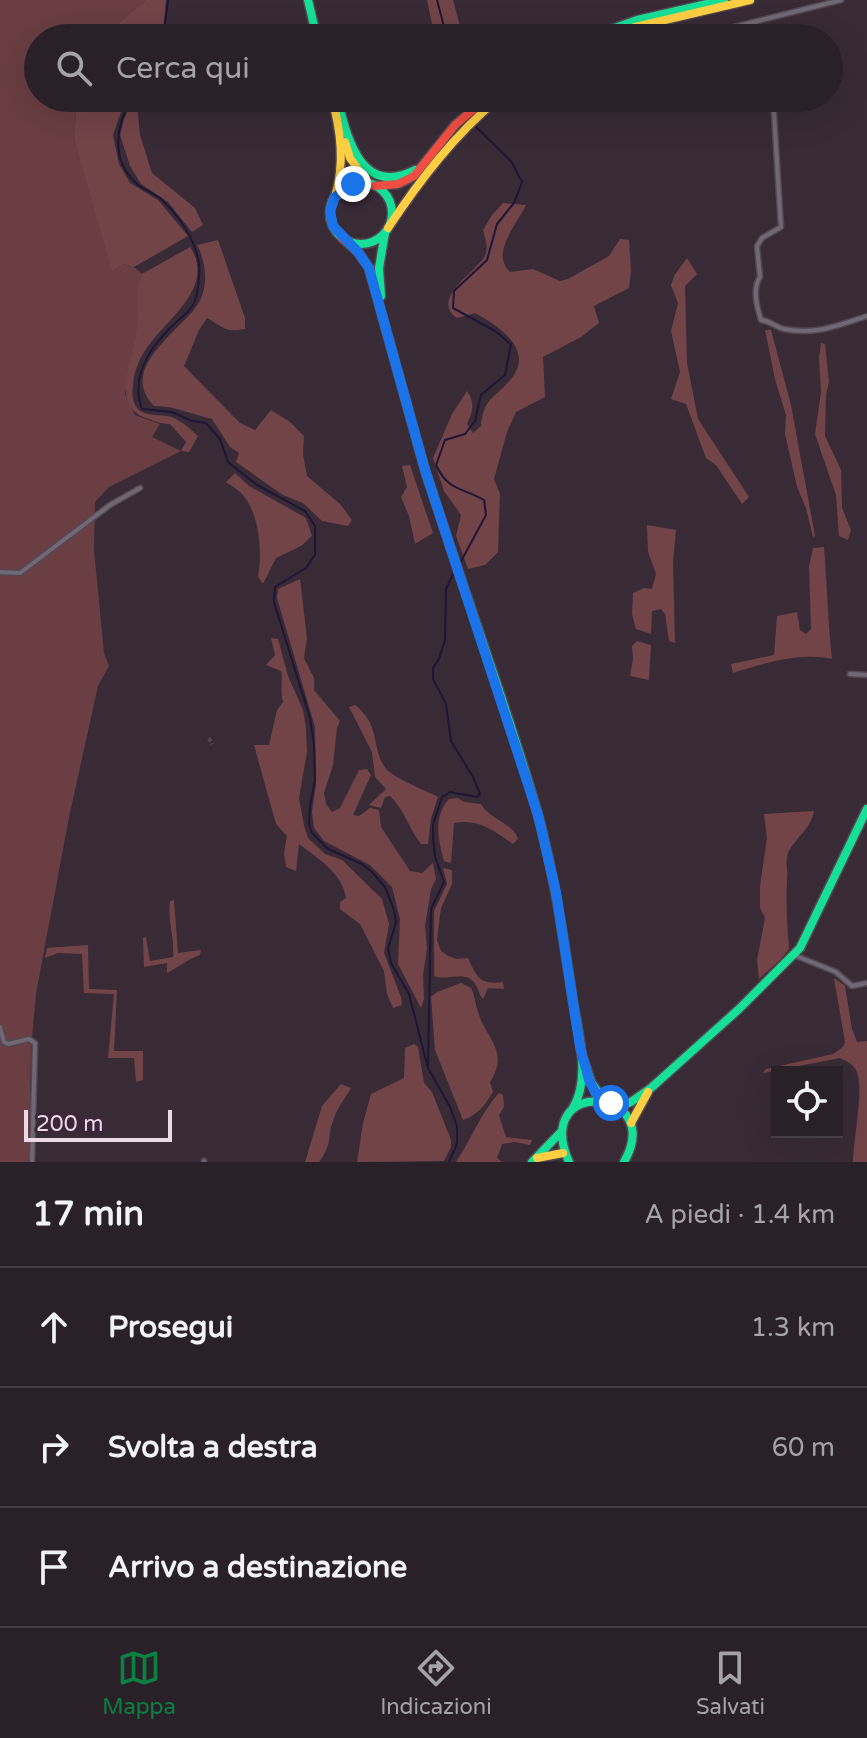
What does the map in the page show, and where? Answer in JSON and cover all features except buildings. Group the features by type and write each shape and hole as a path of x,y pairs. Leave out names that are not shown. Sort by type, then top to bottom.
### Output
{"main road":[{"path":"308,0 314,24"},
{"path":"625,24 724,0"},
{"path":"648,24 750,0"},
{"path":"336,112 343,161 330,219 342,238 358,252 369,268 421,458 538,815 556,892 580,1047 582,1083 580,1096 567,1115 560,1133 534,1160"},
{"path":"338,112 350,158 372,185 387,197 392,212 379,268 381,306"},
{"path":"339,112 355,157 365,168 379,175 394,177 422,166"},
{"path":"335,197 346,186 407,181 458,126 475,112"},
{"path":"342,238 365,244 380,238 458,126"},
{"path":"617,1107 631,1102 651,1088 739,1009 800,948 867,809"},
{"path":"580,1047 595,1092 617,1107 631,1123 633,1142 624,1162"},
{"path":"631,1123 651,1088"},
{"path":"573,1108 583,1103 604,1101"},
{"path":"560,1133 563,1153 569,1162"},
{"path":"630,1152 634,1162"},
{"path":"534,1160 563,1153"}],"street":[{"path":"751,24 841,0"},
{"path":"774,112 781,227 762,238 757,246 760,277 756,283 756,295 761,320 769,321 778,328 824,331 867,316"},
{"path":"0,572 20,573 110,505 140,488"},
{"path":"850,674 867,675"},
{"path":"794,955 836,972 852,986 867,983"},
{"path":"0,1027 4,1042 8,1044 29,1039 36,1048 32,1162"}],"shaded area":[{"path":"0,0 146,0 118,24 24,24 24,112 76,112 74,139 107,248 123,264 134,267 142,274 138,328 125,394 135,415 160,424 152,437 181,451 109,487 95,502 94,550 104,653 109,666 98,686 69,817 36,994 31,1048 29,1162 0,1162"},
{"path":"146,0 166,0 164,24 118,24"},
{"path":"427,0 453,0 459,24 432,24"},
{"path":"76,112 121,112 113,135 119,164 130,183 158,200 188,236 134,267 123,264 112,271 74,139"},
{"path":"128,112 138,112 140,135 152,173 195,208 203,225 192,232 168,202 141,184 130,166 120,135"},
{"path":"503,203 526,205 504,247 503,256 510,272 533,269 560,281 568,279 609,256 620,239 629,240 631,270 629,288 594,306 599,323 581,337 543,357 545,397 516,412 494,479 500,494 498,552 485,565 468,569 456,536 461,515 444,491 433,458 452,414 467,391 472,407 467,424 473,433 481,426 488,403 517,368 519,358 516,349 503,332 475,313 457,318 448,302 451,294 485,256 487,246 483,230"},
{"path":"218,240 245,318 245,329 228,330 207,318 184,366 240,423 255,430 271,410 290,422 304,436 307,476 340,504 352,520 348,526 322,521 303,503 283,495 236,462 239,453 230,447 212,419 154,406 145,392 143,378 147,364 198,304 204,290 205,274 197,245"},
{"path":"190,247 196,261 194,286 179,310 145,351 137,368 133,392 135,404 142,412 174,418 198,436 189,452 181,451 186,442 170,424 135,412 129,403 126,380 137,329 139,280 142,274"},
{"path":"687,258 697,274 685,286 687,363 698,419 749,497 742,504 716,465 706,458 686,404 671,399 680,372 671,331 678,303 671,285"},
{"path":"765,330 771,330 791,405 813,537 797,487 785,434 786,415"},
{"path":"821,343 825,344 829,382 825,436 841,470 842,508 851,530 848,540 839,536 836,495 815,434 821,392"},
{"path":"410,465 433,533 415,544 401,497 407,487 402,466"},
{"path":"235,473 249,486 306,518 312,536 301,546 276,558 263,584 258,577 260,548 251,507 244,496 226,482"},
{"path":"647,525 676,530 673,562 675,643 669,641 665,614 661,609 652,611 651,634 636,629 632,614 633,593 644,588 652,589 656,574 648,552"},
{"path":"824,547 832,659 795,658 733,673 731,664 774,655 777,616 797,612 800,630 806,634 811,629 809,566 813,548"},
{"path":"300,579 307,638 304,658 314,678 314,690 340,721 333,765 324,793 326,804 332,812 340,808 359,770 367,769 371,775 353,815 359,816 370,808 379,810 381,827 410,871 422,873 433,863 436,879 431,889 425,926 427,948 421,1008 398,964 400,919 392,887 370,865 324,841 314,828 315,727 277,598 278,589"},
{"path":"271,638 278,639 288,676 303,710 307,752 299,798 308,838 325,854 342,860 382,899 389,924 384,953 402,1005 393,1008 387,994 384,971 360,924 340,909 340,902 346,898 334,873 299,844 296,871 286,867 284,853 287,836 276,824 254,745 269,745 277,710 283,702 281,671 266,665 275,655"},
{"path":"637,641 651,645 649,680 630,676 632,646"},
{"path":"355,705 369,720 384,766 400,779 438,797 431,818 428,844 421,844 390,796 385,797 381,808 369,805 386,789 375,777 372,752 349,707"},
{"path":"449,799 481,804 511,829 518,839 513,844 479,824 454,823 451,863 444,861 439,821"},
{"path":"814,811 810,823 787,856 789,949 759,979 757,960 765,918 760,908 767,838 764,814"},
{"path":"443,868 452,870 452,884 441,908 437,940 441,951 448,956 468,958 480,979 503,982 504,989 488,988 483,999 468,978 434,976 434,911 447,884"},
{"path":"174,900 178,953 201,950 200,955 167,973 167,963 144,967 143,938 146,937 150,961 173,957 169,908 170,901"},
{"path":"88,945 89,989 117,990 114,1051 143,1051 143,1080 136,1082 134,1058 108,1058 114,994 84,993 82,954 58,953 45,958 47,948"},
{"path":"834,978 845,986 857,1042 867,1041 867,1162 853,1162 859,1088 856,1070 851,1064 840,1058 799,1066 779,1066 833,1054 845,1042"},
{"path":"461,983 471,988 498,1062 490,1082 493,1092 481,1109 463,1120 435,1050 431,997"},
{"path":"414,1044 418,1047 424,1083 432,1092 451,1147 444,1161 357,1162 371,1094 404,1078 405,1048"},
{"path":"341,1084 351,1088 334,1118 327,1149 319,1162 305,1162 322,1106"},
{"path":"499,1093 503,1095 504,1107 499,1115 506,1137 532,1140 530,1145 515,1142 502,1144 497,1158 502,1162 456,1162 487,1109"}],"waterway":[{"path":"165,24 168,0"},
{"path":"437,0 443,24"},
{"path":"125,112 118,142 122,164 136,183 159,198 180,221 194,245 199,268 193,305 163,336 144,364 138,386 142,409 172,412 192,421 206,423 220,439 228,462 257,485 305,511 315,526 315,555 306,568 275,587 274,602 310,718 315,780 309,824 312,833 328,849 362,864 385,887 396,922 388,949 391,963 409,994 428,1068 457,1126 457,1144 449,1162"},
{"path":"459,565 486,515 484,500 451,485 436,465 445,440 465,434 475,421 481,395 505,375 511,344 495,331 453,308 454,291 487,260 497,224 514,203 522,182 511,161 473,124"},
{"path":"428,1066 431,909 444,882 435,857 433,824 442,797 450,792 477,797 480,794 451,741 446,704 433,679 433,668 445,640 446,589 455,570"}],"tunnel":[{"path":"209,738 212,744"}],"traffic: fast":[{"path":"308,0 314,24"},
{"path":"626,24 724,0"},
{"path":"341,112 352,145 369,170 381,176 396,177 415,170"},
{"path":"361,182 383,191 392,213 383,235 361,244 339,235 330,213 339,191 361,182"},
{"path":"381,296 379,268 385,233"},
{"path":"451,549 518,748 549,860 582,1053 582,1082 573,1108"},
{"path":"617,1107 631,1102 651,1088 739,1009 800,948 867,809"},
{"path":"584,1061 591,1082 604,1101"},
{"path":"569,1162 562,1134 568,1115 581,1104 598,1101 615,1106 628,1118 632,1137 624,1162"},
{"path":"532,1162 560,1133"}],"traffic: slow":[{"path":"648,24 750,0"},
{"path":"335,112 341,148 335,197"},
{"path":"388,228 439,159 484,112"},
{"path":"345,142 350,158 368,183"},
{"path":"631,1123 648,1092"},
{"path":"537,1158 563,1153"}],"traffic: jam":[{"path":"375,186 398,184 414,176 455,125 470,112"},
{"path":"342,238 358,252 369,268 425,470 451,549"}],"route":[{"path":"353,184 346,186 335,197 330,219 337,233 358,252 369,268 425,470 538,815 556,892 580,1047 589,1080 595,1092 611,1103"}]}
